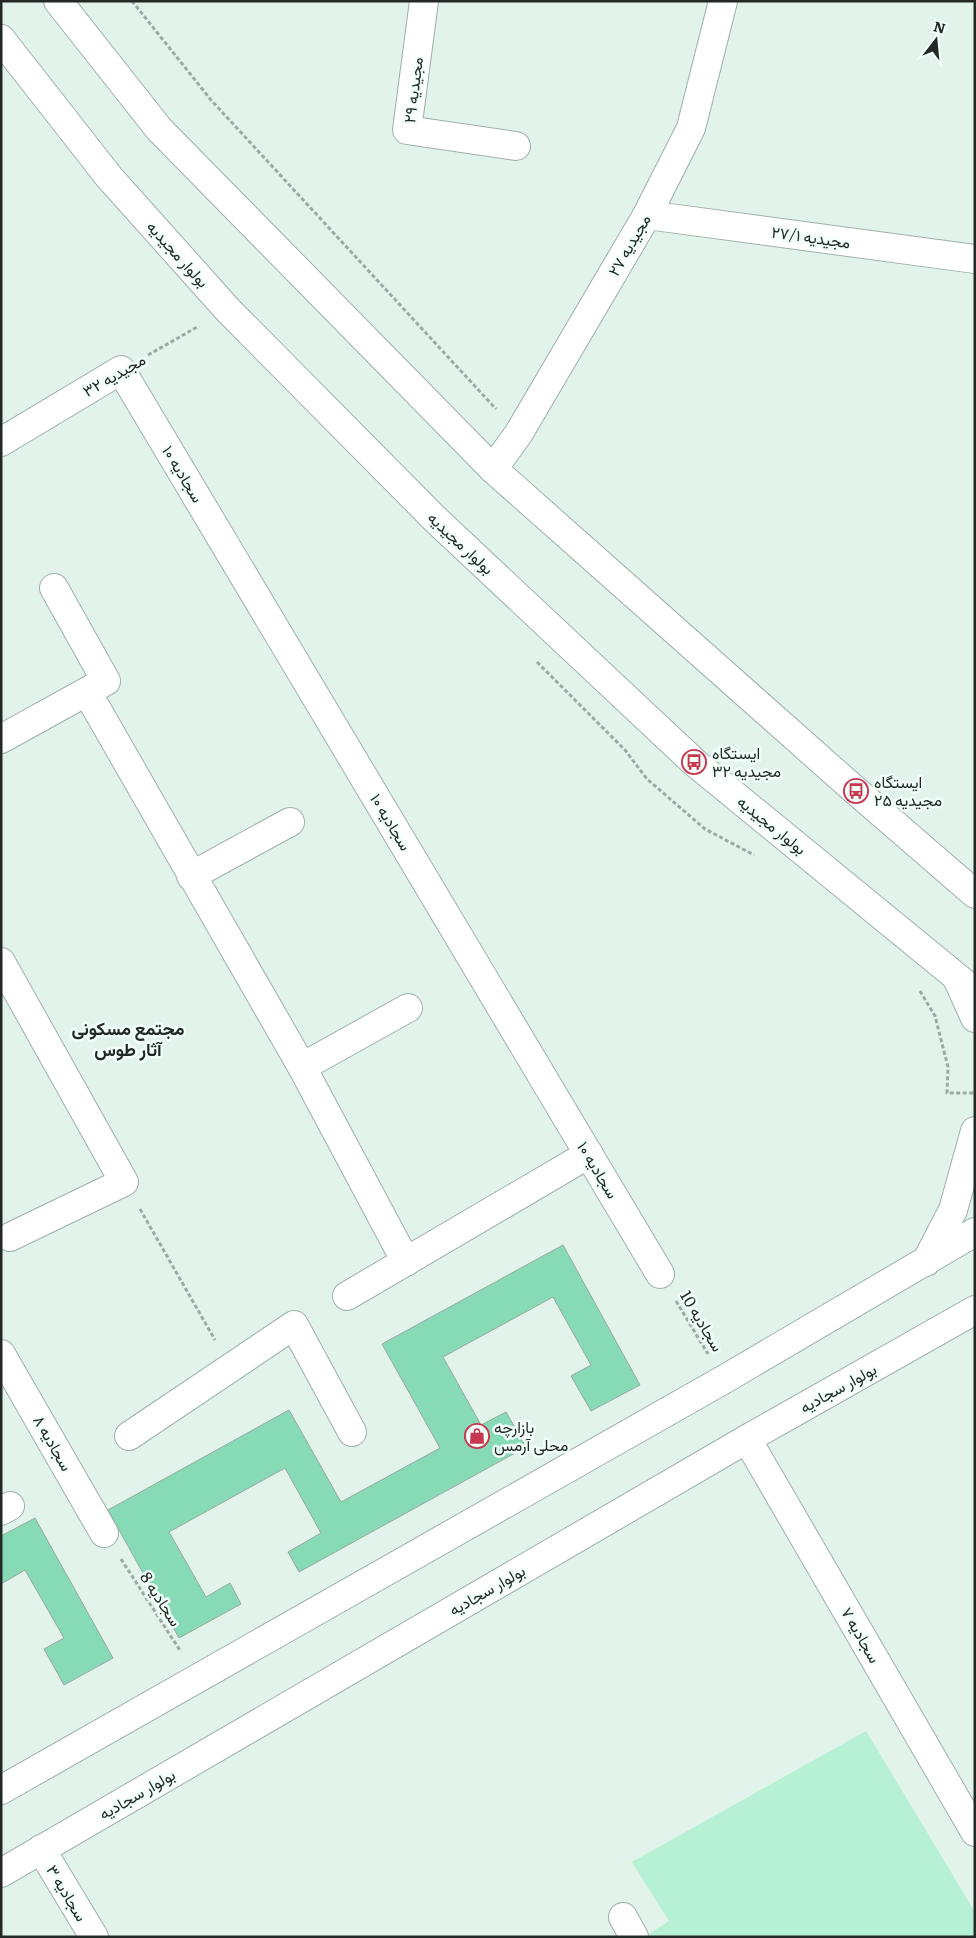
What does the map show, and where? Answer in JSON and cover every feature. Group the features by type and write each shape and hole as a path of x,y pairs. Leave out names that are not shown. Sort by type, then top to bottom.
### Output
{"street":[{"path":"58,1 159,129 493,469 975,894"},
{"name":"مجیدیه ۲۹","path":"424,1 407,130 516,146"},
{"name":"مجیدیه ۲۷","path":"493,469 519,434 647,215 690,128 723,1"},
{"name":"بولوار مجیدیه","path":"1,39 109,177 228,310 435,519 694,762 966,985"},
{"name":"مجیدیه ۲۷/۱","path":"647,215 975,259"},
{"name":"مجیدیه ۳۲","path":"1,442 121,370"},
{"name":"سجادیه ۱۰","path":"121,370 660,1274"},
{"path":"1,739 106,682 54,588"},
{"path":"87,692 302,1067 406,1262"},
{"path":"191,876 290,822"},
{"path":"5,979 124,1182 10,1238"},
{"path":"966,985 975,1018"},
{"path":"302,1067 408,1008"},
{"path":"926,1262 953,1210 975,1131"},
{"path":"347,1296 588,1154"},
{"path":"1,1790 723,1380 975,1232"},
{"name":"بولوار سجادیه","path":"1,1873 747,1439 975,1310"},
{"path":"128,1436 294,1324 352,1432"},
{"name":"سجادیه ۸","path":"1,1354 104,1533"},
{"name":"سجادیه ۷","path":"747,1439 975,1832"},
{"name":"سجادیه ۳","path":"41,1849 94,1937"}],"path":[{"path":"132,1 211,100 519,434"},
{"name":"مجیدیه ۳۲","path":"121,370 228,310"},
{"path":"124,1182 231,1368"},
{"name":"سجادیه 10","path":"660,1274 723,1380"},
{"name":"سجادیه 8","path":"104,1533 197,1679"}],"green space":[{"path":"866,1731 975,1912 975,1937 650,1937 649,1934 669,1921 632,1862"}],"building":[{"name":"بازارچه محلی آرمس","path":"563,1245 640,1385 591,1411 571,1376 591,1365 553,1297 443,1357 481,1425 506,1412 526,1447 299,1572 288,1552 321,1533 285,1468 169,1532 206,1597 230,1583 241,1604 179,1638 108,1510 289,1410 341,1502 440,1448 382,1344"},
{"path":"35,1518 113,1658 64,1685 44,1649 64,1638 25,1570 1,1584 1,1536"}],"place":[{"name":"ایستگاه مجیدیه ۳۲","path":"694,762"},
{"name":"ایستگاه مجیدیه ۲۵","path":"856,791"},
{"name":"بازارچه محلی آرمس","path":"477,1436"}],"district":[{"name":"مجتمع مسکونی آثار طوس","path":"128,1039"}]}
